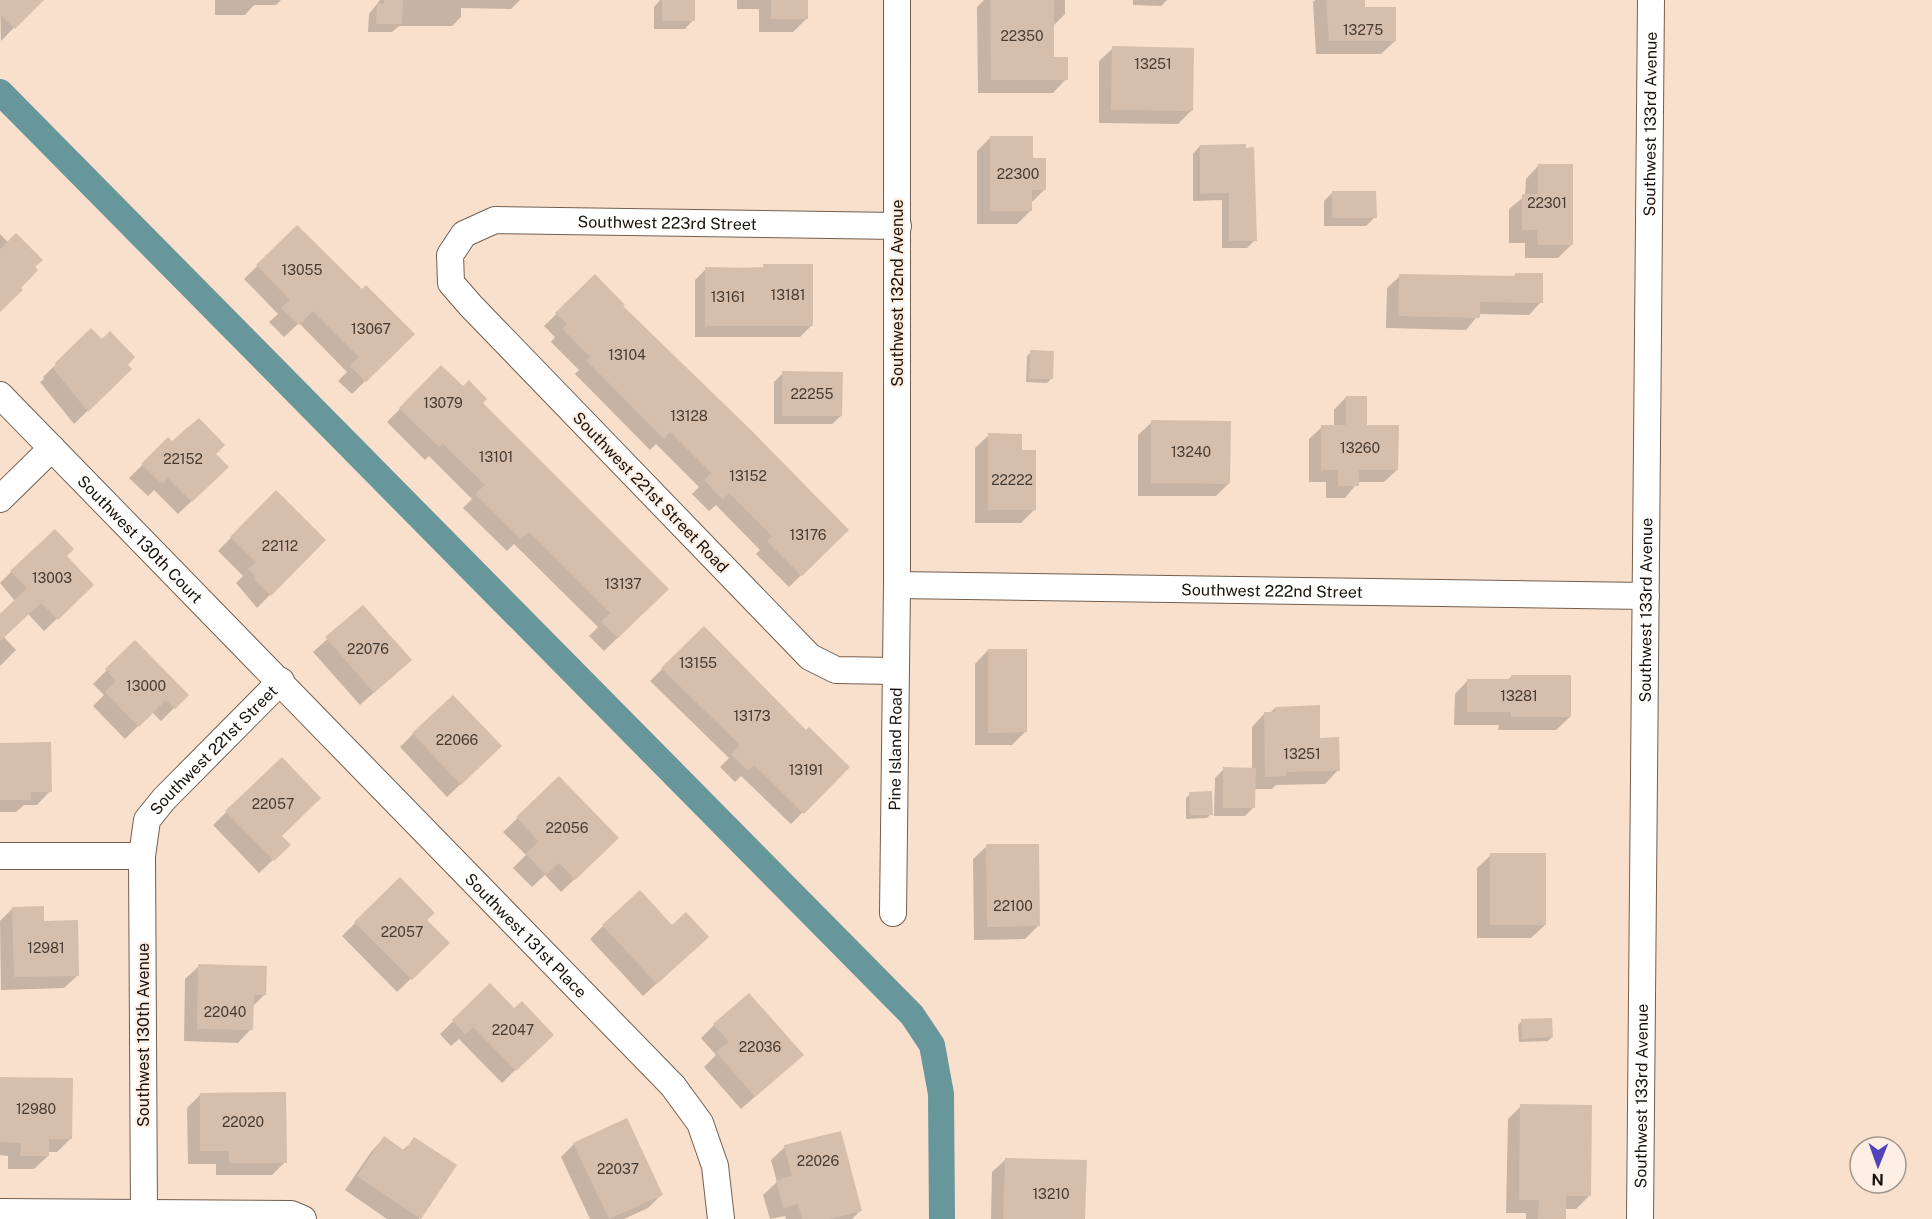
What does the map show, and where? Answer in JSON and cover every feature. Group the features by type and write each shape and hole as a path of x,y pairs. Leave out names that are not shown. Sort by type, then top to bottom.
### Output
{"street":[{"name":"Southwest 132nd Avenue","path":"897,0 897,585"},
{"name":"Southwest 133rd Avenue","path":"1640,1219 1651,0"},
{"name":"Southwest 223rd Street","path":"450,255 464,234 495,220 898,226"},
{"name":"Southwest 221st Street Road","path":"450,255 451,283 471,306 810,657 836,670 895,671"},
{"name":"Southwest 130th Court","path":"0,395 281,681"},
{"path":"0,499 52,448"},
{"name":"Southwest 222nd Street","path":"897,585 1646,596"},
{"name":"Pine Island Road","path":"893,914 897,585"},
{"name":"Southwest 221st Street","path":"142,856 147,820 164,799 281,681"},
{"name":"Southwest 131st Place","path":"281,681 673,1086 700,1123 715,1166 721,1219"},
{"path":"0,856 142,856"},
{"name":"Southwest 130th Avenue","path":"142,856 144,1214"},
{"path":"0,1212 297,1217"}],"building":[{"path":"0,0 44,0 15,29 0,14"},
{"path":"384,0 403,0 402,24 376,24 377,3 384,4"},
{"path":"662,0 695,0 695,21 662,21"},
{"path":"771,0 808,0 808,19 771,19"},
{"path":"990,0 1054,0 1054,57 1068,57 1068,80 991,80"},
{"path":"1326,0 1365,0 1365,7 1396,7 1396,41 1329,41"},
{"path":"1112,46 1194,48 1193,111 1111,110"},
{"path":"990,136 1033,136 1033,158 1046,158 1046,190 1032,190 1032,211 990,211"},
{"path":"1246,144 1246,148 1254,147 1257,241 1229,241 1229,193 1200,194 1200,145"},
{"path":"1538,164 1573,164 1573,245 1538,245 1537,230 1522,230 1522,194 1538,194"},
{"path":"1332,191 1376,191 1377,218 1332,218"},
{"path":"297,225 362,289 366,285 415,334 366,382 350,366 359,357 313,311 299,325 281,308 290,300 256,265"},
{"path":"16,233 43,260 35,267 38,270 21,288 23,290 0,312 0,249"},
{"path":"763,264 813,264 813,326 705,326 705,267 763,268"},
{"path":"1515,273 1543,273 1543,303 1480,302 1480,318 1398,316 1399,274 1515,276"},
{"path":"595,274 625,305 623,306 753,432 849,530 802,576 767,541 772,536 729,493 723,500 704,480 711,473 670,432 664,439 586,360 590,357 562,328 567,324 555,313"},
{"path":"91,328 102,339 110,331 135,357 128,365 132,369 88,412 53,368 55,363"},
{"path":"1030,350 1054,351 1053,379 1029,379"},
{"path":"441,365 463,386 469,380 487,399 483,403 669,589 618,638 601,622 610,613 529,532 521,539 492,511 475,494 485,485 443,444 439,447 399,408"},
{"path":"782,371 843,372 842,416 782,416"},
{"path":"1346,396 1367,396 1367,425 1399,425 1398,470 1359,470 1359,486 1338,486 1338,470 1321,470 1321,425 1346,425"},
{"path":"199,418 225,445 216,454 229,467 192,502 168,478 162,484 141,464 168,437 172,441"},
{"path":"1151,420 1231,421 1230,484 1151,483"},
{"path":"988,433 1022,434 1022,450 1036,450 1036,510 988,510"},
{"path":"276,490 326,540 271,596 254,579 256,577 248,569 256,562 230,537"},
{"path":"55,529 74,549 67,556 94,585 58,620 41,603 0,641 0,614 27,588 10,571"},
{"path":"363,605 412,660 374,693 325,637"},
{"path":"704,626 806,730 809,727 850,767 804,814 754,765 748,771 731,754 740,745 661,668"},
{"path":"135,640 189,695 175,709 166,700 139,727 105,692 116,681 105,669"},
{"path":"988,649 1027,649 1027,732 988,733"},
{"path":"1511,675 1571,675 1571,717 1511,717 1511,712 1467,712 1467,679 1511,679"},
{"path":"453,695 502,746 461,785 412,733"},
{"path":"1320,705 1320,738 1339,737 1340,771 1286,772 1286,776 1265,777 1264,712 1275,712 1275,707"},
{"path":"51,742 52,792 31,792 31,800 0,800 0,743"},
{"path":"282,757 321,798 282,836 291,845 274,861 225,811"},
{"path":"1223,767 1256,768 1255,808 1223,808"},
{"path":"559,776 619,838 575,880 559,863 546,875 526,854 538,841 516,817"},
{"path":"1212,791 1213,815 1190,815 1189,792"},
{"path":"986,844 1039,844 1040,926 987,927"},
{"path":"1490,853 1546,853 1546,925 1490,925"},
{"path":"400,877 435,913 427,920 450,943 412,980 354,922"},
{"path":"640,890 672,925 686,912 709,937 657,984 602,925"},
{"path":"44,906 44,921 78,920 79,976 14,977 12,907"},
{"path":"198,964 267,966 266,995 254,995 253,1030 197,1029"},
{"path":"490,983 514,1008 522,1001 554,1035 516,1071 473,1027 465,1034 452,1020"},
{"path":"749,993 804,1055 755,1097 716,1052 729,1042 713,1024"},
{"path":"1552,1018 1553,1037 1522,1039 1521,1019"},
{"path":"0,1077 73,1078 72,1139 49,1139 49,1156 20,1156 21,1143 0,1142"},
{"path":"286,1092 287,1163 229,1163 229,1151 200,1151 200,1093"},
{"path":"1520,1104 1592,1105 1591,1196 1566,1196 1566,1219 1538,1219 1539,1200 1519,1200"},
{"path":"627,1118 663,1195 609,1219 573,1143"},
{"path":"841,1131 862,1211 830,1219 802,1219 798,1204 783,1208 776,1180 792,1176 784,1145"},
{"path":"384,1136 405,1151 414,1137 457,1165 421,1219 357,1176"},
{"path":"1005,1158 1087,1160 1085,1219 1003,1219"}],"waterway":[{"path":"0,92 912,1015 932,1045 941,1094 942,1219"}]}
